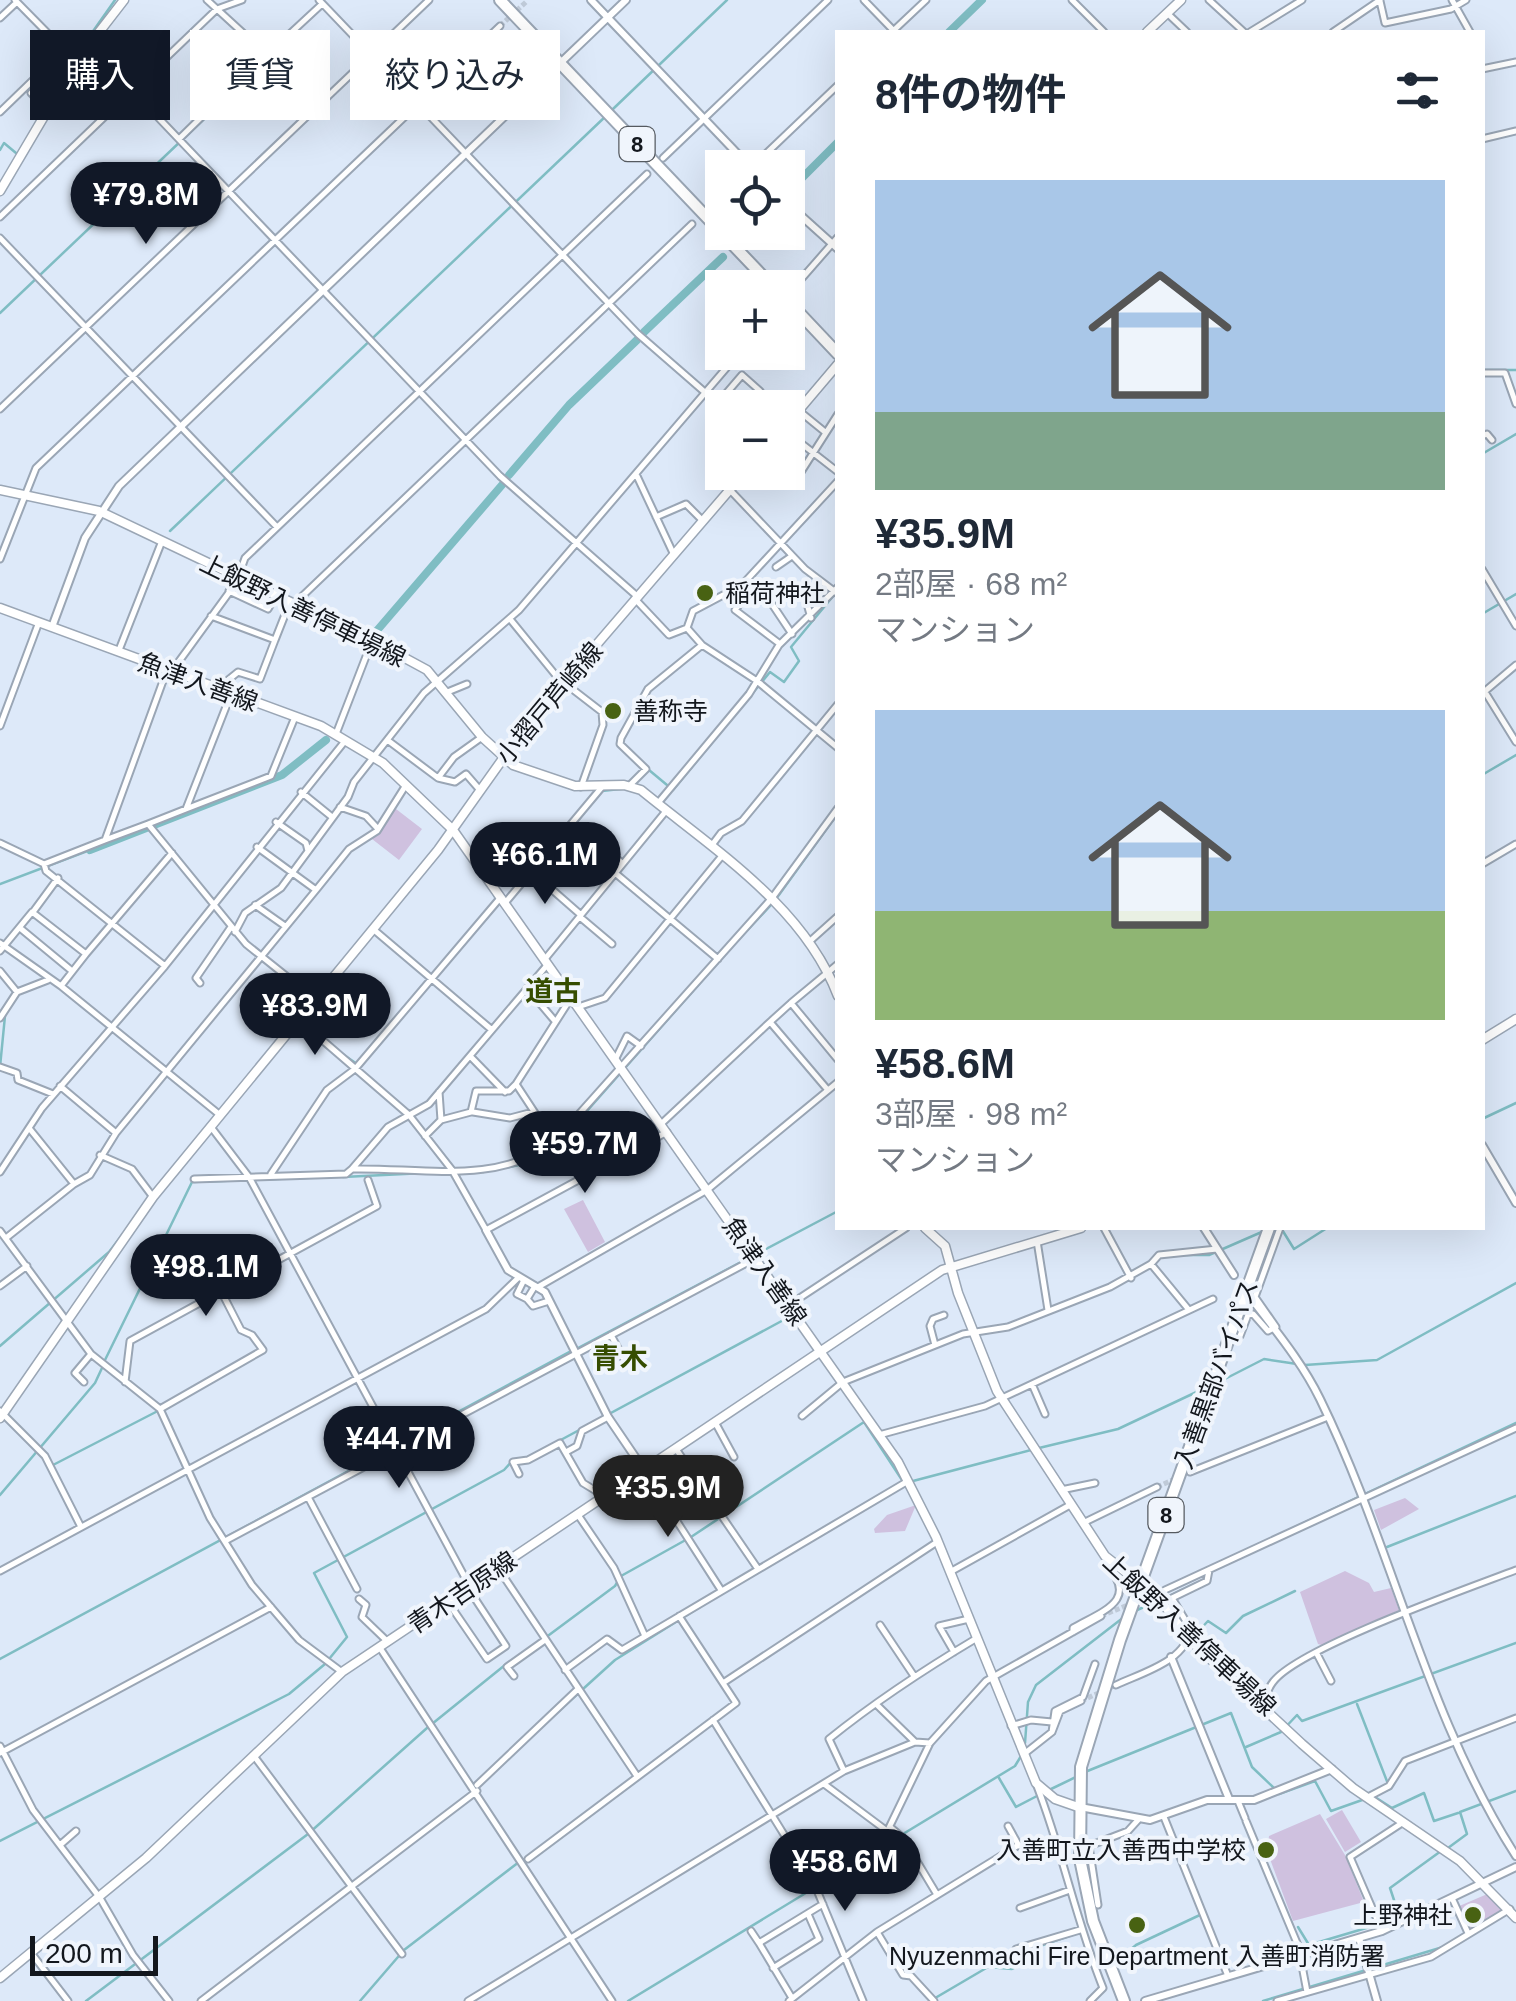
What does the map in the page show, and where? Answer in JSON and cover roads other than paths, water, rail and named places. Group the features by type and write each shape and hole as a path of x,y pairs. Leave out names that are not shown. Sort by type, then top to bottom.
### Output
{"highway":[{"name":"8","path":"500,0 528,30"},
{"name":"8","path":"560,65 757,270"},
{"path":"805,316 835,351"},
{"name":"入善黒部バイパス","path":"1078,1807 1090,1730 1268,1230"},
{"name":"8","path":"1078,1807 1072,1838 1080,1892 1121,2001"}],"main road":[{"path":"99,30 124,0"},
{"path":"1149,30 1182,0"},
{"path":"0,191 38,120"},
{"path":"805,402 835,367"},
{"name":"上飯野入善停車場線","path":"0,490 99,511 372,641 426,670 502,758 525,770 582,786 629,786"},
{"name":"小摺戸芦崎線","path":"1,1415 152,1197 453,830 502,758 730,490"},
{"name":"魚津入善線","path":"0,608 336,734 407,782 453,830 880,1435 908,1481 937,1542 1036,1783"},
{"path":"629,786 658,804 772,898 833,967"},
{"path":"1485,1038 1516,1020"},
{"name":"上飯野入善停車場線","path":"927,1230 946,1246 1002,1398 1108,1559 1159,1598 1189,1640 1332,1769 1482,1881 1516,1918"},
{"name":"青木吉原線","path":"0,1978 100,1898 342,1672 951,1266 1074,1230"},
{"path":"1036,1783 1055,1799 1078,1807"}],"street":[{"path":"207,0 239,30"},
{"path":"170,55 217,9 242,0"},
{"path":"399,30 430,0"},
{"path":"591,0 734,150"},
{"path":"560,63 626,0"},
{"path":"663,158 828,0"},
{"path":"864,0 892,30"},
{"path":"896,30 926,0"},
{"path":"1072,0 1102,30"},
{"path":"1209,0 1245,30"},
{"path":"1250,30 1302,0"},
{"path":"1336,30 1380,0 1385,23 1466,0"},
{"path":"0,18 17,1 44,30"},
{"path":"292,30 320,2 350,33"},
{"path":"1454,3 1469,30"},
{"path":"1167,14 1185,30"},
{"path":"496,30 500,26"},
{"path":"1485,68 1516,62"},
{"path":"0,410 350,77"},
{"path":"0,112 30,84"},
{"path":"770,150 835,88"},
{"path":"0,218 103,120"},
{"path":"161,120 466,440 637,599 668,636 688,628 698,607 742,586 835,484"},
{"path":"179,139 198,120"},
{"path":"0,560 36,468 402,120"},
{"path":"434,120 608,304 705,392"},
{"path":"52,627 99,511 180,424 501,120"},
{"path":"1485,137 1516,131"},
{"path":"104,840 169,671 229,591 244,558 647,174"},
{"path":"805,218 835,242"},
{"path":"216,689 238,672 260,679 292,603 692,224"},
{"path":"0,238 277,527"},
{"path":"805,278 835,244"},
{"path":"708,390 725,370"},
{"path":"1485,374 1505,374 1516,404"},
{"path":"731,390 742,375 759,390"},
{"path":"200,984 196,978 233,929 255,905 281,888 354,782 436,681 510,619 705,394"},
{"path":"805,416 826,432"},
{"path":"805,465 835,418"},
{"path":"1485,435 1492,440"},
{"path":"805,448 835,470"},
{"path":"636,474 674,555"},
{"path":"730,490 792,556 835,590"},
{"path":"656,518 686,504 703,521"},
{"path":"118,652 162,541"},
{"path":"776,567 792,556"},
{"path":"1485,575 1516,626"},
{"path":"229,591 268,609 276,595"},
{"path":"658,804 757,681 780,644 835,592"},
{"path":"806,600 811,618"},
{"path":"770,601 792,634"},
{"path":"739,606 735,610 780,644"},
{"path":"211,616 275,640"},
{"path":"510,619 564,683 594,704 605,718 582,786"},
{"path":"0,726 39,622"},
{"path":"688,628 702,645 757,681 835,746"},
{"path":"336,734 372,641"},
{"path":"629,786 646,769 620,744 621,738 648,689 702,645"},
{"path":"1485,691 1516,665"},
{"path":"445,693 467,684"},
{"path":"186,809 231,694"},
{"path":"1485,694 1516,742"},
{"path":"711,847 721,833 742,821 835,708"},
{"path":"44,864 271,776 295,717"},
{"path":"438,778 454,758 482,737"},
{"path":"0,1172 53,1094 166,966 276,822 347,740"},
{"path":"389,741 438,778 456,782 466,774 480,790"},
{"path":"6,1238 90,1175 116,1133 316,890 350,850 378,829 407,782"},
{"path":"270,1176 327,1090 355,1069 431,978 532,872 602,786"},
{"path":"301,792 332,817"},
{"path":"340,807 366,816 378,829"},
{"path":"194,1179 346,1174 388,1127 439,1092 527,988 666,811"},
{"path":"352,1169 452,1170 515,1165 554,1142 618,1063 641,1046 772,898 835,812"},
{"path":"276,822 306,843 308,851"},
{"path":"573,823 622,863"},
{"path":"148,824 233,929 314,999"},
{"path":"566,832 718,959"},
{"path":"495,840 510,857"},
{"path":"0,843 44,864 166,966"},
{"path":"1485,862 1516,844"},
{"path":"256,847 316,890"},
{"path":"481,870 528,851 541,860"},
{"path":"61,986 172,853"},
{"path":"578,1007 605,998 721,856"},
{"path":"532,872 612,944"},
{"path":"58,878 1,947 61,986 220,1115"},
{"path":"255,905 286,927"},
{"path":"32,912 86,954"},
{"path":"808,942 835,919"},
{"path":"20,928 72,971"},
{"path":"373,929 492,1030"},
{"path":"486,1230 664,1128 770,1022 833,967"},
{"path":"0,972 17,992"},
{"path":"0,1018 17,992 34,982 51,979"},
{"path":"527,988 555,1022"},
{"path":"472,1112 476,1091 505,1092 516,1084 572,998"},
{"path":"792,1002 835,1056"},
{"path":"298,1020 409,1115 452,1170 520,1281 537,1286 550,1301 608,1418 722,1591"},
{"path":"770,1022 827,1090"},
{"path":"618,1063 628,1036 641,1046"},
{"path":"470,1056 505,1092"},
{"path":"0,1067 17,1074 18,1080 53,1094"},
{"path":"516,1084 554,1142"},
{"path":"527,1299 537,1286 707,1190 835,1084"},
{"path":"60,1086 116,1133"},
{"path":"439,1092 441,1120"},
{"path":"425,1136 441,1120 472,1112 510,1118 533,1112"},
{"path":"29,1128 74,1184"},
{"path":"210,1128 250,1177 434,1526 506,1646 487,1659 448,1602"},
{"path":"1485,1150 1516,1203"},
{"path":"100,1155 132,1168 152,1197"},
{"path":"125,1382 130,1341 377,1206 368,1180"},
{"path":"789,1305 903,1230"},
{"path":"1042,1230 1048,1310"},
{"path":"1105,1230 1131,1278"},
{"path":"1205,1230 1234,1275"},
{"path":"1279,1230 1256,1297 1328,1417 1364,1498 1475,1790 1516,1856"},
{"path":"0,1231 91,1354 160,1409 224,1542 298,1640 342,1672"},
{"path":"802,1416 843,1382 935,1345 1008,1327 1131,1278 1159,1255 1217,1249"},
{"path":"224,1542 756,1258"},
{"path":"1151,1264 1188,1310"},
{"path":"0,1286 26,1266"},
{"path":"520,1281 517,1294 536,1308 550,1301"},
{"path":"0,1571 486,1309 520,1281"},
{"path":"160,1409 264,1350 252,1335 240,1330 221,1291"},
{"path":"1250,1298 1275,1330"},
{"path":"880,1435 1002,1398 1214,1299"},
{"path":"1240,1336 1248,1315 1253,1314 1268,1331 1275,1330"},
{"path":"935,1345 930,1326 933,1319 944,1315"},
{"path":"611,1335 626,1364"},
{"path":"84,1382 75,1373 91,1354"},
{"path":"1032,1384 1045,1414"},
{"path":"1,1415 45,1456 82,1527"},
{"path":"1190,1472 1328,1417"},
{"path":"566,1452 577,1446 582,1432 608,1418"},
{"path":"716,1424 734,1457"},
{"path":"1166,1590 1516,1428"},
{"path":"519,1474 513,1462 528,1460 560,1442 583,1483 606,1496"},
{"path":"676,1449 758,1569"},
{"path":"654,1485 686,1464"},
{"path":"565,1670 607,1639 622,1650 908,1481"},
{"path":"1062,1490 1094,1483"},
{"path":"1082,1524 1157,1487"},
{"path":"308,1497 357,1589"},
{"path":"950,1572 1070,1505"},
{"path":"578,1515 614,1568 645,1636"},
{"path":"724,1683 937,1542"},
{"path":"1073,1632 1073,1628 1115,1604 1121,1588 1119,1579 1106,1565 1108,1559"},
{"path":"498,1568 637,1776"},
{"path":"1116,1685 1172,1657 1189,1640 1190,1628 1172,1598 1207,1580 1209,1570"},
{"path":"1263,1703 1274,1680 1317,1654 1406,1612 1516,1570"},
{"path":"359,1599 366,1604 362,1617 384,1645 612,2001"},
{"path":"168,2001 133,1955 100,1898 32,1810 1,1750 271,1607"},
{"path":"528,1859 736,1703 679,1616"},
{"path":"814,1883 870,1852 888,1829 930,1744 992,1676 1101,1616"},
{"path":"954,1652 939,1626 969,1619"},
{"path":"880,1626 914,1676"},
{"path":"844,1772 829,1739 914,1676 977,1638"},
{"path":"514,1676 508,1667 546,1640"},
{"path":"1317,1654 1331,1682"},
{"path":"1172,1657 1234,1801 1246,1820 1301,1955 1307,1993"},
{"path":"1052,1732 1060,1706 1083,1696 1094,1664"},
{"path":"201,2001 477,1788 578,1689"},
{"path":"1024,1754 1052,1732 1057,1714 1080,1701"},
{"path":"878,1706 915,1742"},
{"path":"1368,1797 1388,1786 1405,1760 1516,1718"},
{"path":"714,1720 814,1883 862,2001"},
{"path":"1012,1726 1032,1720 1052,1722"},
{"path":"468,2001 844,1772 915,1742 930,1744"},
{"path":"253,1755 402,1954"},
{"path":"1078,1807 1138,1820 1164,1817 1207,1800 1264,1797 1332,1769"},
{"path":"1036,1783 1059,1844 1080,1930 1103,1988 1090,2001"},
{"path":"824,1784 903,1838 936,1894"},
{"path":"1164,1817 1228,1976"},
{"path":"1098,1905 1089,1846 1128,1831 1138,1820"},
{"path":"1382,1930 1350,1857 1404,1822"},
{"path":"1008,1826 1019,1846"},
{"path":"60,1845 76,1831"},
{"path":"752,1930 791,2000 877,1932 936,1894 1019,1846 1059,1844"},
{"path":"1145,2001 1181,1996 1228,1976 1382,1930 1516,1868"},
{"path":"1020,1908 1070,1890"},
{"path":"1451,1895 1468,1935"},
{"path":"758,1943 823,1904"},
{"path":"1277,2001 1431,1957 1510,1909"},
{"path":"773,1968 819,1939 808,1914"},
{"path":"1016,1949 1080,1930"},
{"path":"877,1932 903,1975 911,1976 934,2001"},
{"path":"1359,1938 1377,2001"},
{"path":"32,1954 68,2001"}],"waterway":[{"path":"94,30 115,0"},
{"path":"613,109 727,0"},
{"path":"951,30 982,0"},
{"path":"170,531 607,115"},
{"path":"0,313 203,120"},
{"path":"0,150 4,143 16,153"},
{"path":"805,175 835,145"},
{"path":"644,332 723,257"},
{"path":"509,475 569,405 637,340"},
{"path":"1485,370 1516,370"},
{"path":"1485,452 1516,434"},
{"path":"374,634 502,485"},
{"path":"1485,612 1516,594"},
{"path":"646,772 649,770 673,790 770,672 784,682 799,661 791,647 834,595"},
{"path":"90,850 282,775 326,740"},
{"path":"1485,773 1516,755"},
{"path":"542,864 602,791 629,788"},
{"path":"776,899 833,820"},
{"path":"0,884 90,850"},
{"path":"384,1031 496,899 485,878"},
{"path":"739,939 771,905"},
{"path":"483,1172 530,1163 564,1137 730,949"},
{"path":"0,1067 5,1016"},
{"path":"214,1125 283,1044"},
{"path":"344,1055 357,1064"},
{"path":"1485,1118 1516,1103"},
{"path":"0,1346 109,1252 197,1138"},
{"path":"343,1177 425,1173"},
{"path":"105,1360 192,1182 330,1177"},
{"path":"578,1348 835,1213"},
{"path":"1282,1230 1294,1249 1324,1230"},
{"path":"1178,1255 1209,1255 1264,1231"},
{"path":"1305,1365 1377,1360 1516,1283"},
{"path":"557,1442 789,1317"},
{"path":"0,1659 571,1351"},
{"path":"1217,1383 1264,1359 1297,1364"},
{"path":"0,1495 95,1383 102,1368"},
{"path":"1039,1448 1118,1429 1205,1388"},
{"path":"53,1465 183,1398"},
{"path":"545,1638 615,1586 621,1576 691,1537 864,1422 902,1480"},
{"path":"1210,1567 1516,1423"},
{"path":"913,1481 1031,1450"},
{"path":"0,1841 289,1694 325,1664 347,1637 314,1573 504,1470 513,1460 528,1457"},
{"path":"1387,1547 1516,1496"},
{"path":"1163,1599 1196,1583"},
{"path":"1193,1637 1208,1621 1226,1633 1243,1616 1295,1591"},
{"path":"1135,1611 1155,1602"},
{"path":"551,1718 615,1660 700,1607"},
{"path":"1025,1743 1028,1702 1036,1685 1124,1617"},
{"path":"1246,1747 1281,1732 1297,1715 1302,1721 1516,1643"},
{"path":"86,2001 308,1834 505,1665"},
{"path":"1357,1704 1390,1789 1380,1793"},
{"path":"1085,1772 1231,1713 1252,1767 1275,1789"},
{"path":"628,2001 1015,1766 1021,1756"},
{"path":"1049,1790 1078,1776"},
{"path":"999,1778 1016,1807 1037,1796"},
{"path":"1279,1794 1315,1781 1331,1811 1365,1799"},
{"path":"1448,1848 1467,1834 1460,1812 1516,1791"},
{"path":"1375,1797 1392,1808 1424,1793 1434,1821 1458,1813"},
{"path":"1298,1927 1309,1945 1400,1918 1390,1888 1441,1851"},
{"path":"360,2001 404,1950 519,1862"},
{"path":"1117,1961 1136,1945 1202,1914"},
{"path":"930,2001 988,1967 1012,1969 1030,1960 1034,1948 1078,1933"},
{"path":"1263,2001 1443,1947"}],"tunnel":[{"path":"500,26 526,2"},
{"path":"1157,1487 1177,1478"},
{"path":"1101,1616 1165,1590"},
{"path":"1081,1701 1116,1685"}],"place":[{"name":"稲荷神社","path":"705,593"},
{"name":"善称寺","path":"613,711"},
{"name":"入善町立入善西中学校","path":"1266,1850"},
{"name":"上野神社","path":"1473,1915"},
{"name":"Nyuzenmachi Fire Department 入善町消防署","path":"1137,1925"}],"district":[{"name":"道古","path":"553,991"},
{"name":"青木","path":"620,1358"}]}
